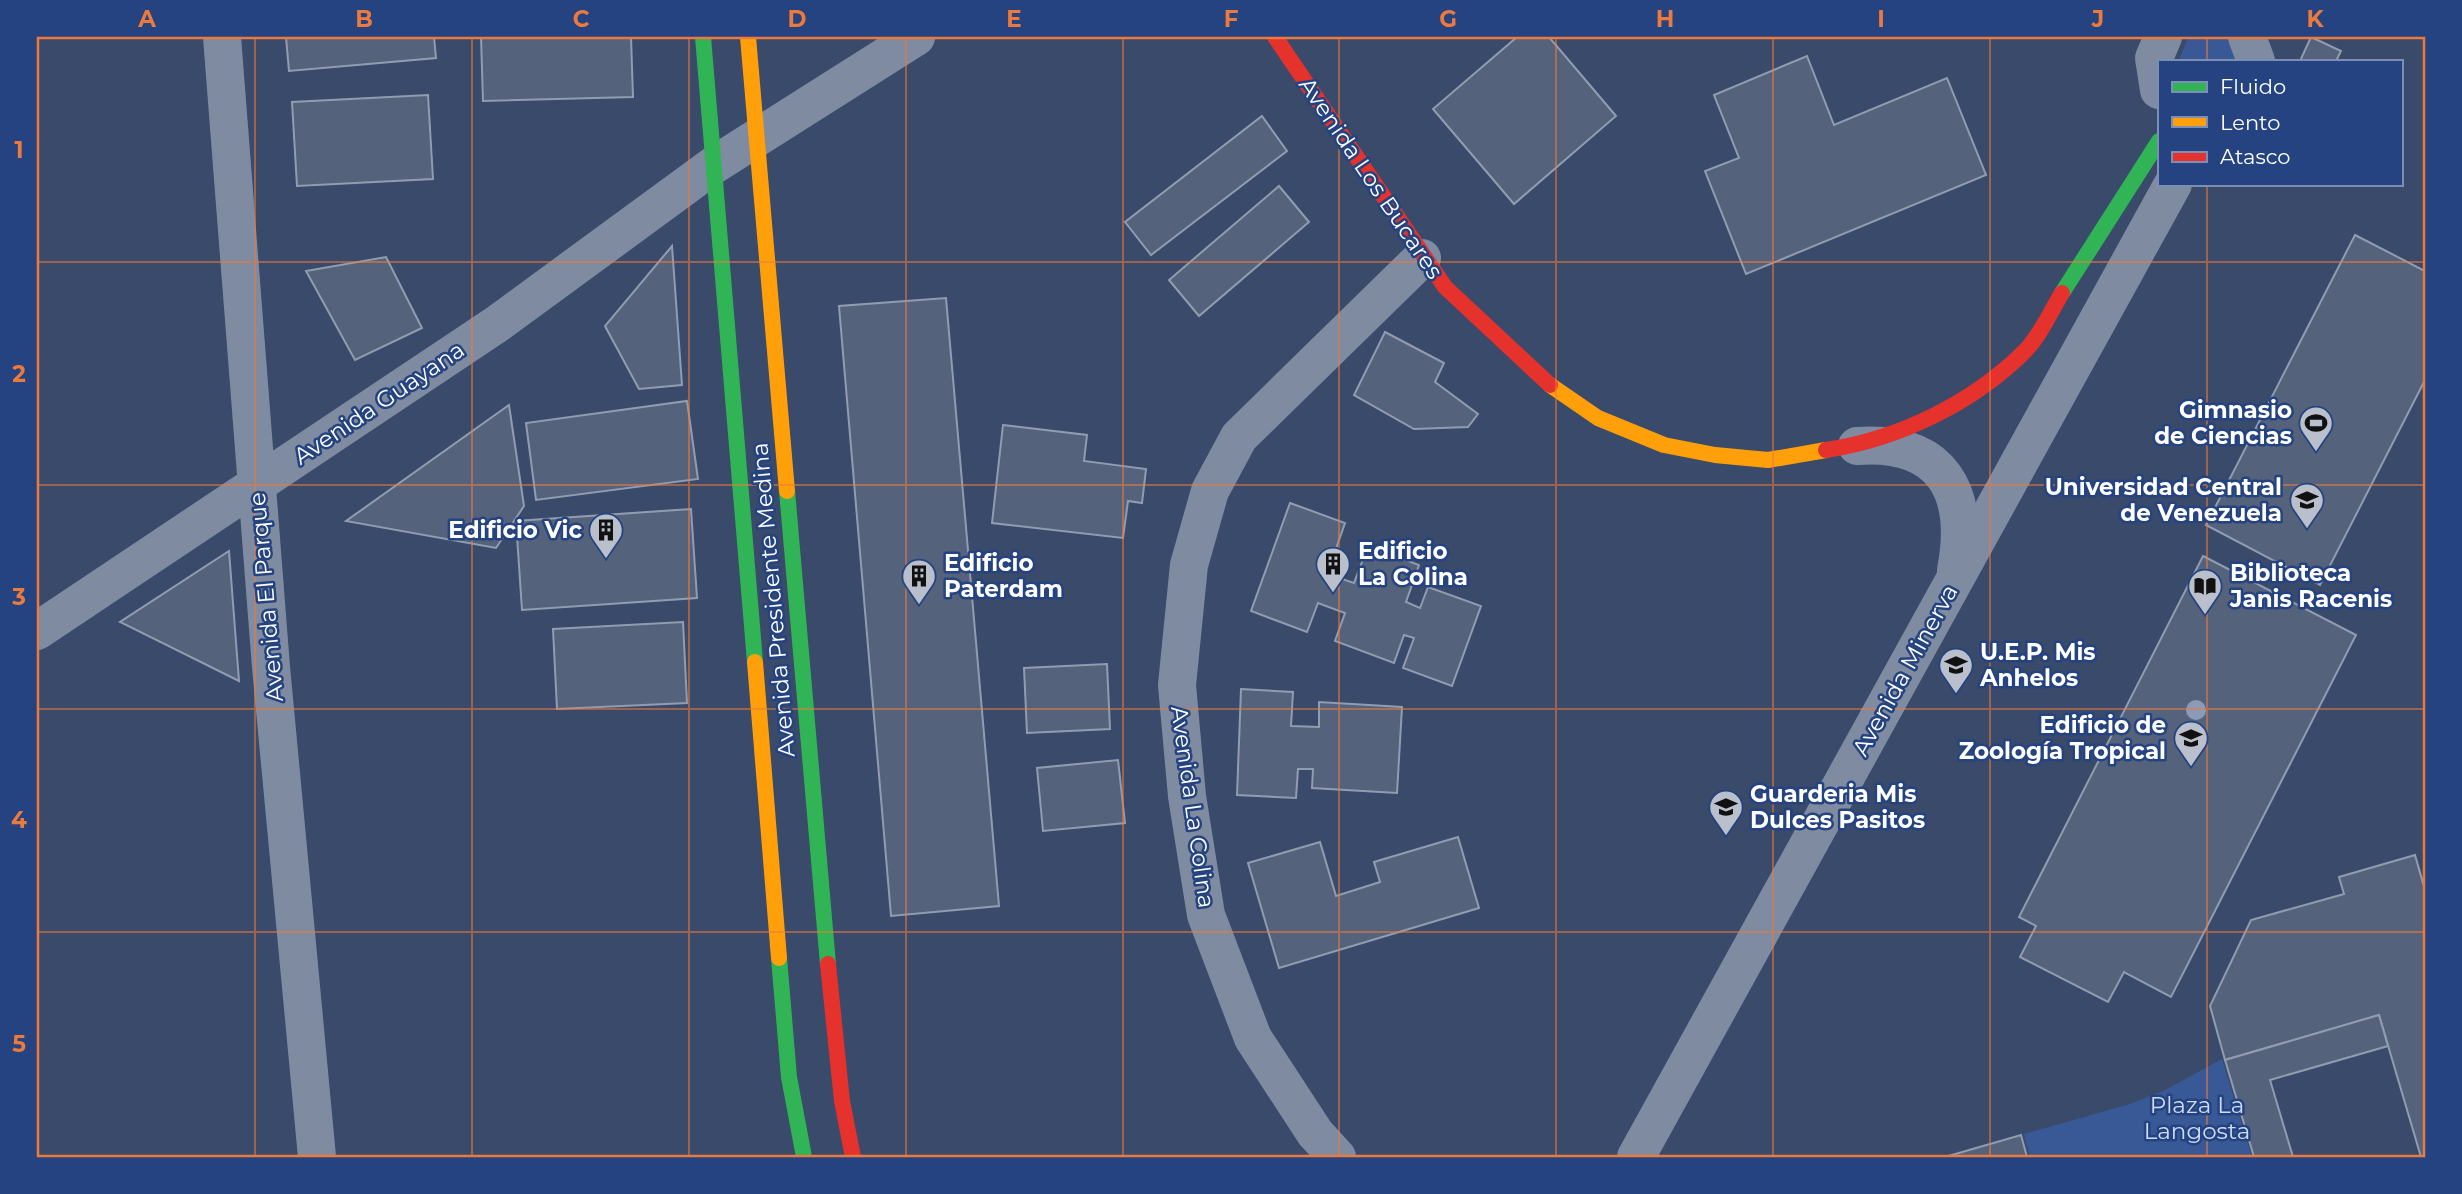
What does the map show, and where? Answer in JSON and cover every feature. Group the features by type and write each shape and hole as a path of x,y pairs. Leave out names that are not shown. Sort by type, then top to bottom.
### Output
{"street":[{"name":"Avenida El Parque","path":"222,37 256,486 317,1157"},
{"name":"Avenida Presidente Medina","path":"703,37 789,1077 804,1157"},
{"name":"Avenida Presidente Medina","path":"748,37 825,934 842,1101 853,1157"},
{"path":"757,136 916,37"},
{"name":"Avenida Los Bucares","path":"1275,37 1422,258 1445,287 1541,379 1598,418 1664,445 1768,460 1882,444 1905,448 1926,457 1953,491 1958,511 1959,554 1953,582"},
{"path":"2158,84 2154,58 2164,37"},
{"path":"2247,37 2256,60"},
{"name":"Avenida Guayana","path":"37,631 498,324 757,136"},
{"name":"Avenida Los Bucares","path":"1848,447 1908,428 1972,394 2026,351 2158,143"},
{"name":"Avenida Minerva","path":"1636,1157 2172,186"},
{"name":"Avenida La Colina","path":"1337,1157 1315,1133 1253,1038 1206,915 1186,796 1177,685 1189,565 1210,491 1239,437 1422,258"}],"green space":[{"path":"2188,37 2237,37 2246,60 2179,60"},
{"name":"Plaza La Langosta","path":"2222,1059 2252,1157 2030,1157 2024,1134 2130,1104 2163,1091"}],"building":[{"path":"286,37 434,37 436,58 289,71"},
{"path":"481,37 631,37 633,97 483,101"},
{"path":"1517,37 1549,37 1616,116 1514,204 1433,109"},
{"path":"2311,37 2341,51 2336,60 2300,60"},
{"path":"1807,56 1834,125 1947,78 1986,175 1746,274 1705,171 1739,158 1714,95"},
{"path":"428,95 433,179 297,186 292,102"},
{"path":"1262,116 1287,151 1151,255 1125,222"},
{"path":"1279,186 1309,222 1199,316 1169,280"},
{"name":"Gimnasio de Ciencias","path":"2355,235 2425,271 2425,380 2320,585 2206,525"},
{"path":"672,246 682,385 639,389 605,326"},
{"path":"386,257 422,328 355,360 306,271"},
{"name":"Edificio Paterdam","path":"946,298 999,906 891,916 839,306"},
{"path":"1385,332 1444,363 1435,382 1478,414 1468,427 1414,429 1354,395"},
{"path":"687,401 698,479 536,500 526,423"},
{"path":"509,405 524,506 496,548 346,521"},
{"path":"1003,425 1087,435 1084,461 1146,469 1142,503 1128,501 1123,538 992,523"},
{"name":"Edificio La Colina","path":"1290,503 1345,523 1327,574 1354,583 1368,546 1419,565 1406,602 1420,608 1428,587 1481,606 1452,686 1403,668 1414,638 1404,635 1394,663 1335,641 1345,613 1318,603 1307,632 1251,611"},
{"name":"Edificio Vic","path":"691,509 697,598 522,610 516,521"},
{"path":"229,551 239,681 120,622"},
{"name":"Edificio de Zoología Tropical","path":"2203,556 2356,635 2171,997 2124,972 2108,1002 2020,957 2036,926 2019,917"},
{"path":"683,622 687,703 557,709 553,629"},
{"path":"1107,664 1110,729 1027,733 1024,668"},
{"path":"1241,689 1293,692 1291,726 1319,727 1319,702 1402,707 1397,793 1312,788 1313,769 1298,769 1296,798 1237,795"},
{"path":"1118,760 1125,823 1043,831 1037,768"},
{"path":"1458,837 1479,908 1279,968 1248,863 1320,842 1336,896 1380,882 1374,862"},
{"path":"2415,855 2425,890 2425,1157 2421,1157 2379,1015 2225,1060 2210,1006 2251,920 2344,894 2339,877"},
{"path":"2379,1015 2388,1046 2270,1080 2293,1157 2254,1157 2225,1060"},
{"path":"2021,1135 2027,1157 1945,1157"}],"traffic: fast":[{"path":"703,37 755,662"},
{"path":"2062,293 2158,143"},
{"path":"787,491 828,964"},
{"path":"779,958 789,1077 804,1157"}],"traffic: slow":[{"path":"748,37 787,491"},
{"path":"1550,385 1598,418 1664,445 1715,455 1768,460 1826,450"},
{"path":"755,662 779,958"}],"traffic: jam":[{"path":"1275,37 1445,287 1550,385"},
{"path":"1826,450 1853,445 1907,428 1982,387 2025,351 2062,293"},
{"path":"828,964 842,1101 853,1157"}],"place":[{"name":"Gimnasio de Ciencias","path":"2316,453"},
{"name":"Universidad Central de Venezuela","path":"2307,530"},
{"name":"Edificio Vic","path":"606,560"},
{"name":"Edificio La Colina","path":"1333,594"},
{"name":"Edificio Paterdam","path":"919,606"},
{"name":"Biblioteca Janis Racenis","path":"2205,616"},
{"name":"U.E.P. Mis Anhelos","path":"1956,695"},
{"name":"Edificio de Zoología Tropical","path":"2191,768"},
{"name":"Guarderia Mis Dulces Pasitos","path":"1726,837"}]}
